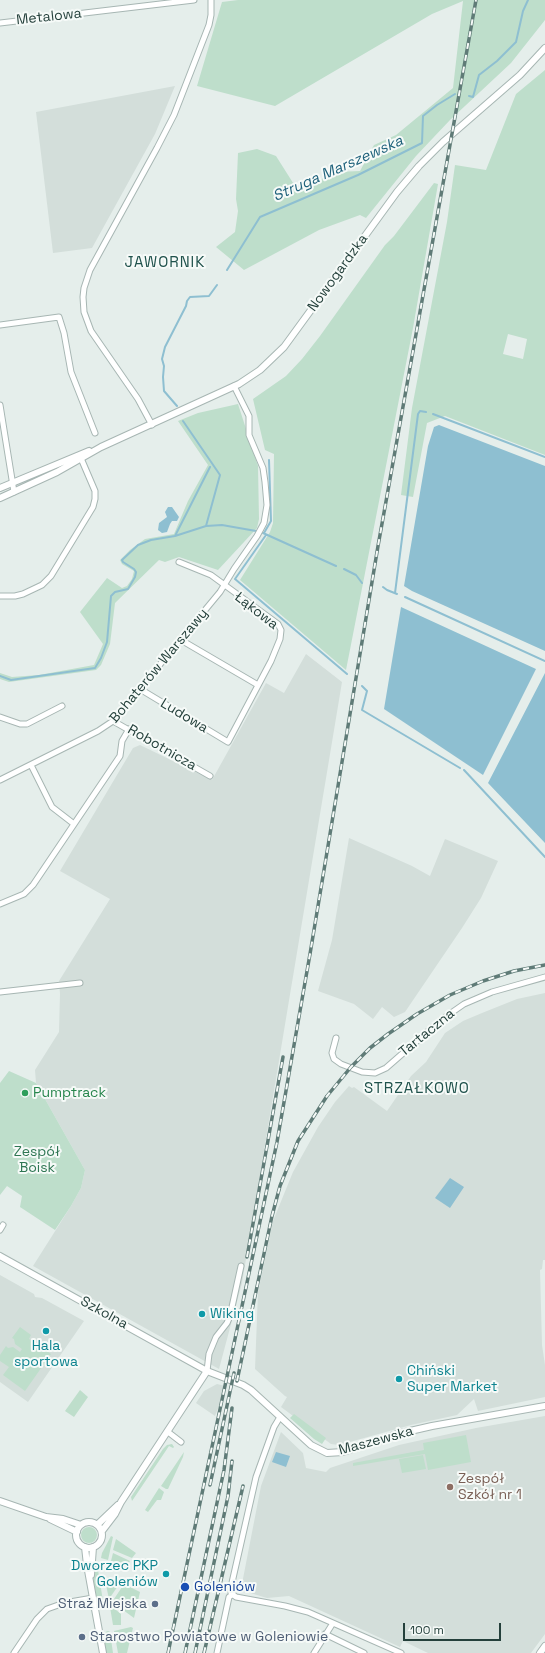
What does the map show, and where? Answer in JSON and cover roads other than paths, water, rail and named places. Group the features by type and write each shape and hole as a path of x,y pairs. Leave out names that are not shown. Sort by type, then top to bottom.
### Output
{"street":[{"name":"Metalowa","path":"0,23 194,0"},
{"path":"152,424 138,399 91,331 84,312 84,288 93,265 174,115 209,25 211,0"},
{"name":"Nowogardzka","path":"0,488 80,457 234,386 260,370 284,347 396,192 419,166 443,142 520,74 545,48"},
{"path":"0,325 60,317 71,372 95,433"},
{"name":"Bohaterów Warszawy","path":"0,780 98,732 113,721 224,586 257,536 264,523 267,505 262,468 250,435 249,416 234,386"},
{"path":"0,405 14,492"},
{"path":"0,596 15,596 36,588 46,581 56,570 95,503 94,491 80,457"},
{"name":"Nowogardzka","path":"0,498 52,475 80,457"},
{"name":"Łąkowa","path":"179,562 211,575 224,586 278,624 281,630 280,640 258,685"},
{"path":"181,640 258,685"},
{"name":"Ludowa","path":"140,689 228,742 258,685"},
{"path":"0,717 20,724 27,724 62,706"},
{"name":"Robotnicza","path":"113,721 210,776"},
{"path":"0,904 19,897 28,891 120,756 122,741 130,730"},
{"path":"31,765 52,807 74,824"},
{"name":"Tartaczna","path":"336,1038 332,1053 334,1059 341,1064 362,1072 375,1073 386,1068 441,1020 464,1004 492,992 545,977"},
{"path":"0,992 80,983"},
{"path":"0,1230 3,1225"},
{"name":"Szkolna","path":"0,1256 207,1371"},
{"path":"81,1525 77,1532 78,1541 86,1547 93,1547 101,1541 102,1531 115,1514 121,1502 207,1371 209,1354 216,1337 227,1323 230,1316 241,1266"},
{"name":"Maszewska","path":"207,1371 243,1385 251,1390 311,1445 327,1453 336,1453 397,1434 432,1426 545,1406"},
{"path":"232,1595 231,1587 256,1477 272,1433 280,1417"},
{"path":"168,1432 181,1442"},
{"path":"0,1501 46,1517 77,1532"},
{"path":"97,1525 121,1502"},
{"path":"46,1517 63,1519 81,1525 89,1522 97,1525 102,1531"},
{"path":"86,1547 90,1581 103,1653"},
{"path":"90,1581 93,1547"},
{"path":"232,1595 308,1612 401,1653"},
{"path":"217,1653 229,1596 232,1595"},
{"path":"14,1653 37,1619 47,1609 64,1603 93,1598"},
{"path":"314,1653 333,1623"},
{"path":"325,1634 364,1653"},
{"path":"540,1653 545,1646"}],"water":[{"path":"439,425 545,466 545,651 404,586 428,446 434,427"},
{"path":"168,507 172,507 179,517 177,521 172,521 167,532 162,533 158,530 159,523 167,517 165,512"},
{"path":"401,607 536,669 483,775 384,709"},
{"path":"545,673 545,843 488,783"},
{"path":"450,1178 464,1187 450,1208 435,1198"},
{"path":"276,1452 290,1456 286,1467 272,1462"}],"waterway":[{"name":"Struga Marszewska","path":"469,96 473,97 479,75 497,61 516,42 523,11 528,0"},
{"name":"Struga Marszewska","path":"227,270 260,217 358,175 422,143 423,116 455,94"},
{"name":"Struga Marszewska","path":"177,406 164,391 164,366 162,359 165,347 190,297 209,296 217,285"},
{"path":"395,593 418,414 420,411 426,412"},
{"path":"433,414 545,457"},
{"name":"Struga Marszewska","path":"183,421 220,475 206,526"},
{"path":"264,533 271,521 269,460"},
{"path":"175,536 210,467"},
{"path":"0,676 11,680 95,668 101,658 107,642 111,596 115,592 128,589 135,577 136,572 134,569 122,560 138,545 151,540 175,536 206,526 222,525 256,531"},
{"path":"263,533 336,566"},
{"path":"266,535 235,579 347,674"},
{"path":"344,569 356,575 362,583"},
{"path":"383,587 397,594"},
{"path":"405,597 545,661"},
{"path":"362,686 367,691 362,710 460,768"},
{"path":"464,770 545,857"}],"railway":[{"path":"168,1653 277,1142 378,546 476,0"},
{"path":"237,1381 272,1216 280,1186 298,1141 327,1096 351,1067 370,1048 417,1014 450,995 483,981 514,971 545,965"},
{"path":"247,1257 283,1057"},
{"path":"210,1485 234,1373"},
{"path":"185,1653 224,1470 232,1408"},
{"path":"195,1653 228,1496 232,1461"},
{"path":"204,1653 243,1486"}],"place":[{"name":"Pumptrack","path":"25,1093"},
{"name":"Wiking","path":"202,1314"},
{"name":"Hala sportowa","path":"46,1331"},
{"name":"Chiński Super Market","path":"399,1379"},
{"name":"Zespół Szkół nr 1","path":"450,1487"},
{"name":"Dworzec PKP Goleniów","path":"166,1574"},
{"name":"Goleniów","path":"185,1587"},
{"name":"Straż Miejska","path":"155,1604"},
{"name":"Starostwo Powiatowe w Goleniowie","path":"82,1637"}],"district":[{"name":"JAWORNIK","path":"165,263"},
{"name":"STRZAŁKOWO","path":"417,1089"}],"park label":[{"name":"Zespół Boisk","path":"37,1160"}]}
